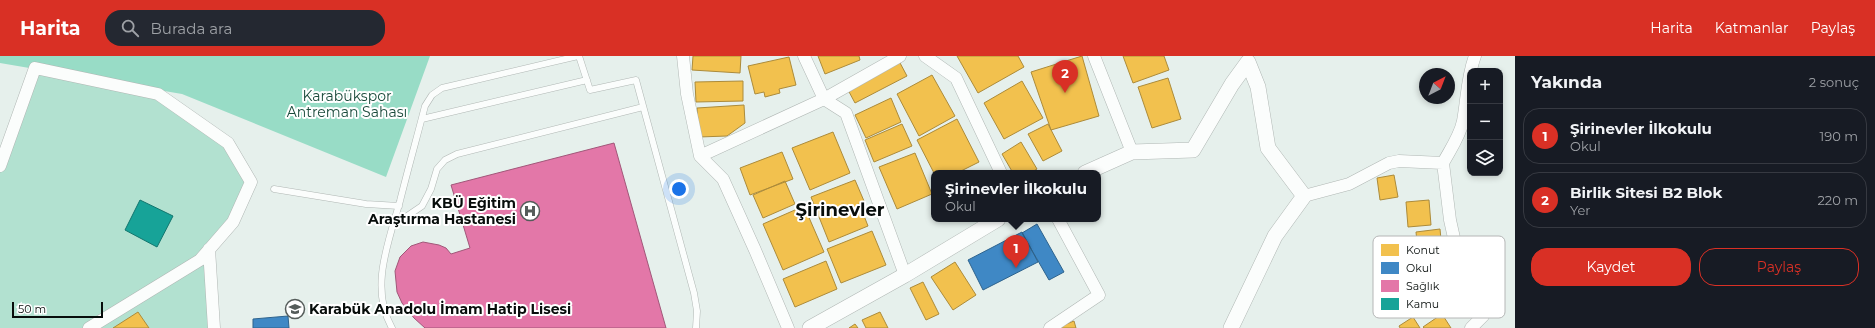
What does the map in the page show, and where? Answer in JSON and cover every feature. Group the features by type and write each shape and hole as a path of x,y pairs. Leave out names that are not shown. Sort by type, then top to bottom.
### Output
{"street":[{"path":"684,56 687,94 700,156 722,179 755,250 788,328"},
{"path":"804,56 824,99 846,113 905,275"},
{"path":"700,156 824,99 900,56"},
{"path":"925,56 956,78 1000,170"},
{"path":"1094,56 1132,152"},
{"path":"1454,236 1450,220 1443,163 1463,122 1469,75 1475,56"},
{"path":"1092,170 1132,152 1193,150 1232,84 1248,62 1258,87 1268,148 1304,196"},
{"path":"0,166 35,68 158,94 228,143 251,182 234,222 200,260 89,328"},
{"path":"1231,328 1274,236 1304,196 1349,184 1388,163 1400,161 1443,163"},
{"path":"810,328 905,275 993,222"},
{"path":"1050,328 1100,294 1060,222"},
{"path":"209,249 214,328"},
{"path":"1471,328 1481,318"}],"lane":[{"path":"392,328 383,305 382,287 386,244 394,225 425,106 432,95 442,88 579,56 590,90 636,80 694,293 697,311 696,328"},
{"path":"422,119 587,80"},
{"path":"394,225 422,206 431,188 437,169 445,160 457,154 643,107"},
{"path":"274,189 366,204 398,206"}],"green space":[{"name":"Karabükspor Antreman Sahası","path":"0,56 430,56 386,177 182,94 0,63"},
{"path":"35,68 158,94 228,143 251,182 209,249 215,328 0,328 0,166"}],"building: Konut":[{"path":"693,56 741,56 740,73 692,70"},
{"path":"818,56 859,56 860,60 825,74"},
{"path":"957,56 1018,56 1024,67 978,93"},
{"path":"1082,56 1099,116 1051,130 1031,72"},
{"path":"1123,56 1164,56 1169,70 1133,83"},
{"path":"789,57 796,85 779,89 780,93 765,97 764,92 755,94 748,66"},
{"path":"899,61 907,76 855,103 847,88"},
{"path":"932,75 955,116 919,136 897,94"},
{"path":"1168,78 1181,119 1152,128 1138,87"},
{"path":"743,81 743,101 696,102 695,82"},
{"path":"1022,81 1043,118 1004,139 984,103"},
{"path":"891,98 901,122 866,138 855,115"},
{"path":"744,105 745,123 727,136 699,137 697,108"},
{"path":"957,119 979,162 963,170 932,170 917,140"},
{"path":"902,124 912,146 874,162 865,140"},
{"path":"1048,124 1062,151 1043,161 1028,134"},
{"path":"833,132 850,173 810,190 792,148"},
{"path":"1021,142 1037,169 1011,170 1002,154"},
{"path":"782,152 793,179 750,195 740,168"},
{"path":"915,153 931,194 897,209 879,167"},
{"path":"1394,175 1398,197 1380,200 1377,178"},
{"path":"855,180 864,201 859,203 868,226 829,242 811,197"},
{"path":"785,181 795,204 763,218 753,195"},
{"path":"1429,200 1431,225 1408,227 1406,202"},
{"path":"804,206 824,252 783,270 763,224"},
{"path":"1440,229 1441,236 1416,236 1416,232"},
{"path":"872,231 886,265 841,283 827,249"},
{"path":"826,261 837,289 795,307 783,279"},
{"path":"955,262 976,295 953,310 931,277"},
{"path":"923,282 939,314 926,320 910,288"},
{"path":"138,312 149,328 113,328"},
{"path":"880,312 888,328 866,328 862,320"},
{"path":"1414,318 1420,328 1400,328 1399,326"},
{"path":"1436,318 1445,318 1451,328 1424,328 1423,327"},
{"path":"1074,321 1076,328 1056,328"},
{"path":"855,324 858,328 849,328"}],"building: Okul":[{"path":"1037,224 1064,272 1049,280 1022,233"},
{"path":"1022,232 1038,262 983,290 968,260"},
{"path":"288,316 289,328 253,328 253,319"}],"building: Sağlık":[{"path":"614,143 666,328 425,328 414,318 402,303 397,292 395,271 400,257 411,246 423,242 446,248 451,254 470,248 451,185"}],"building: Kamu":[{"path":"140,200 173,216 157,247 125,230"}],"place":[{"name":"Birlik Sitesi B2 Blok","path":"1065,93"},
{"name":"KBÜ Eğitim Araştırma Hastanesi","path":"530,211"},
{"name":"Şirinevler İlkokulu","path":"1016,268"},
{"name":"Karabük Anadolu İmam Hatip Lisesi","path":"295,309"}],"district":[{"name":"Şirinevler","path":"840,210"}]}
